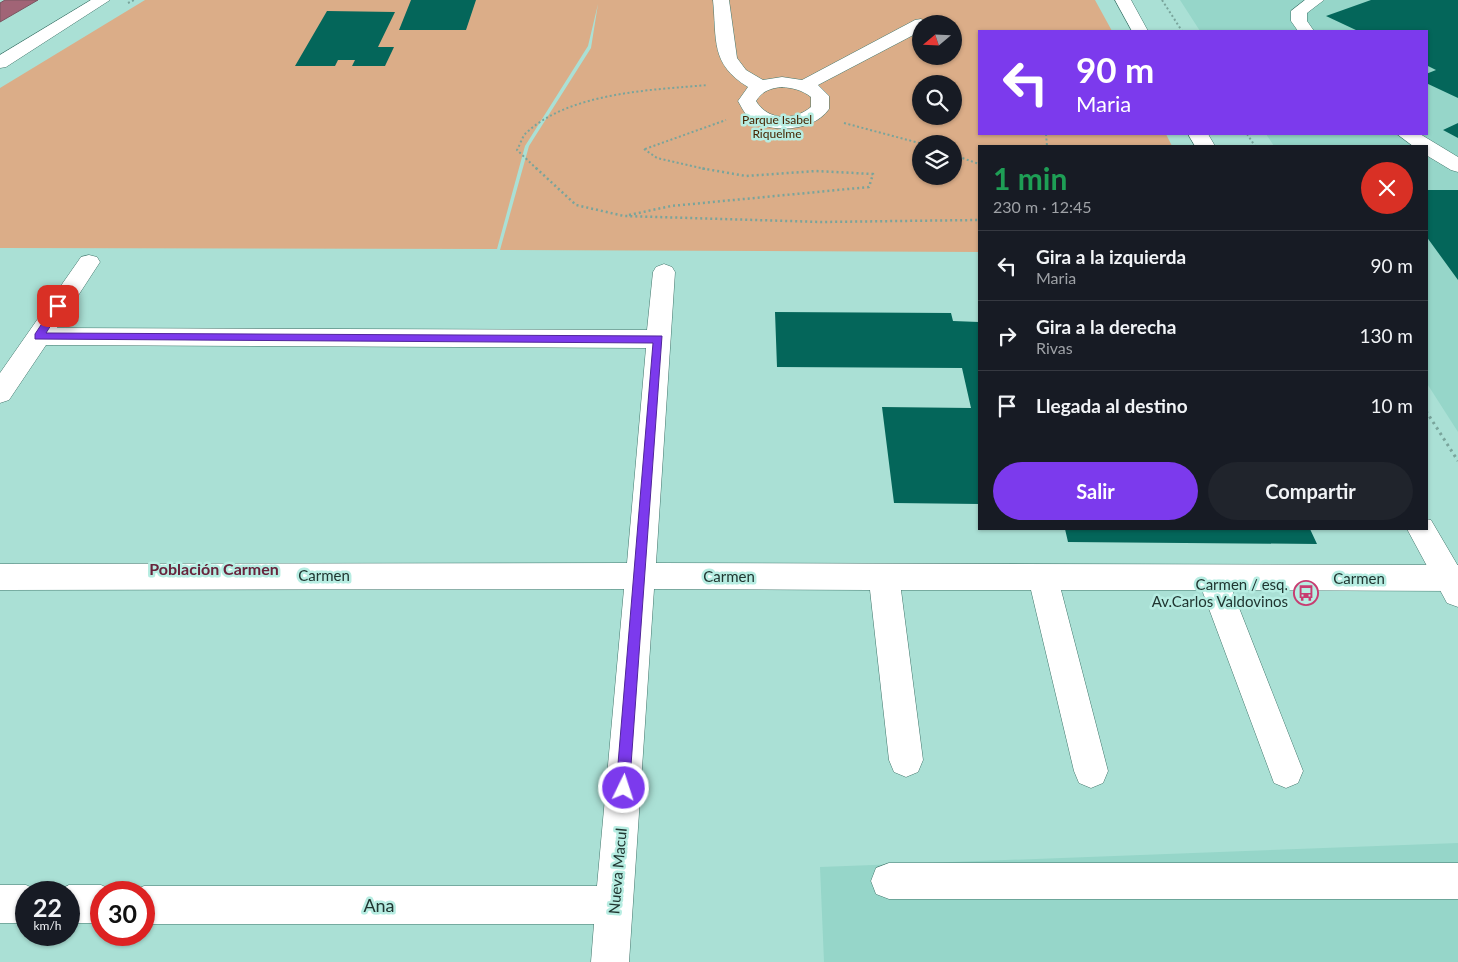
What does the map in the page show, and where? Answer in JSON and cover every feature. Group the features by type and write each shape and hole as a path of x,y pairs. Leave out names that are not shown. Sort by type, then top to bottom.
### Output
{"street":[{"path":"0,63 102,0"},
{"path":"721,0 728,59 740,74 760,86"},
{"path":"1123,0 1139,30"},
{"path":"1305,30 1299,21 1299,11 1316,0"},
{"path":"805,85 912,29"},
{"path":"782,82 805,85 820,96 822,103 820,110 815,116 794,122 769,121 759,117 750,109 747,101 751,93 760,86 782,82"},
{"path":"1409,135 1425,145"},
{"path":"1428,147 1458,166"},
{"path":"0,392 89,262"},
{"name":"Nueva Macul","path":"610,962 664,272"},
{"path":"38,336 658,339"},
{"path":"1422,530 1455,584"},
{"name":"Carmen","path":"0,577 206,574 1212,578 1455,584"},
{"path":"884,577 906,760"},
{"path":"1043,578 1091,772"},
{"path":"1212,578 1286,771"},
{"path":"889,881 1458,881"},
{"path":"0,904 15,904"},
{"name":"Ana","path":"155,904 614,905"}],"path":[{"path":"1162,0 1181,30"},
{"path":"708,85 619,93 559,112 525,134 517,150 576,205 624,216 821,222 978,220"},
{"path":"815,116 912,141"},
{"path":"624,216 670,206 868,187 873,174 816,171 746,176 723,174 657,158 644,149 722,121 759,117"},
{"path":"962,158 978,164"},
{"path":"1428,414 1458,461"}],"shaded area":[{"path":"5,0 38,0 0,22 0,3"},
{"path":"1180,0 1458,0 1458,432 1428,385 1428,145 1273,145 1267,135 1428,135 1428,30 1199,30"},
{"path":"1458,843 1458,962 824,962 820,867"}],"green space":[{"name":"Parque Isabel Riquelme","path":"145,0 1095,0 1111,30 978,30 978,135 1166,135 1172,145 978,145 978,252 500,250 529,146 591,48 598,4 588,46 525,146 497,249 0,248 0,88"}],"building":[{"path":"411,0 476,0 466,30 399,30"},
{"path":"1371,0 1458,0 1458,98 1428,84 1428,73 1436,70 1428,66 1428,30 1356,30 1326,16"},
{"path":"327,11 395,12 378,47 394,47 385,66 352,66 355,60 338,60 335,66 295,66"},
{"path":"1458,123 1458,138 1443,130"},
{"path":"1428,190 1458,190 1458,280 1428,239"},
{"path":"775,312 951,313 953,321 978,322 978,504 894,503 882,407 971,408 962,368 777,367"},
{"path":"1065,530 1310,530 1317,544 1068,542"}],"place":[{"name":"Carmen / esq. Av.Carlos Valdovinos","path":"1306,593"}],"district":[{"name":"Población Carmen","path":"214,568"}],"route":[{"path":"58,306 38,336 658,339 624,788"}]}
